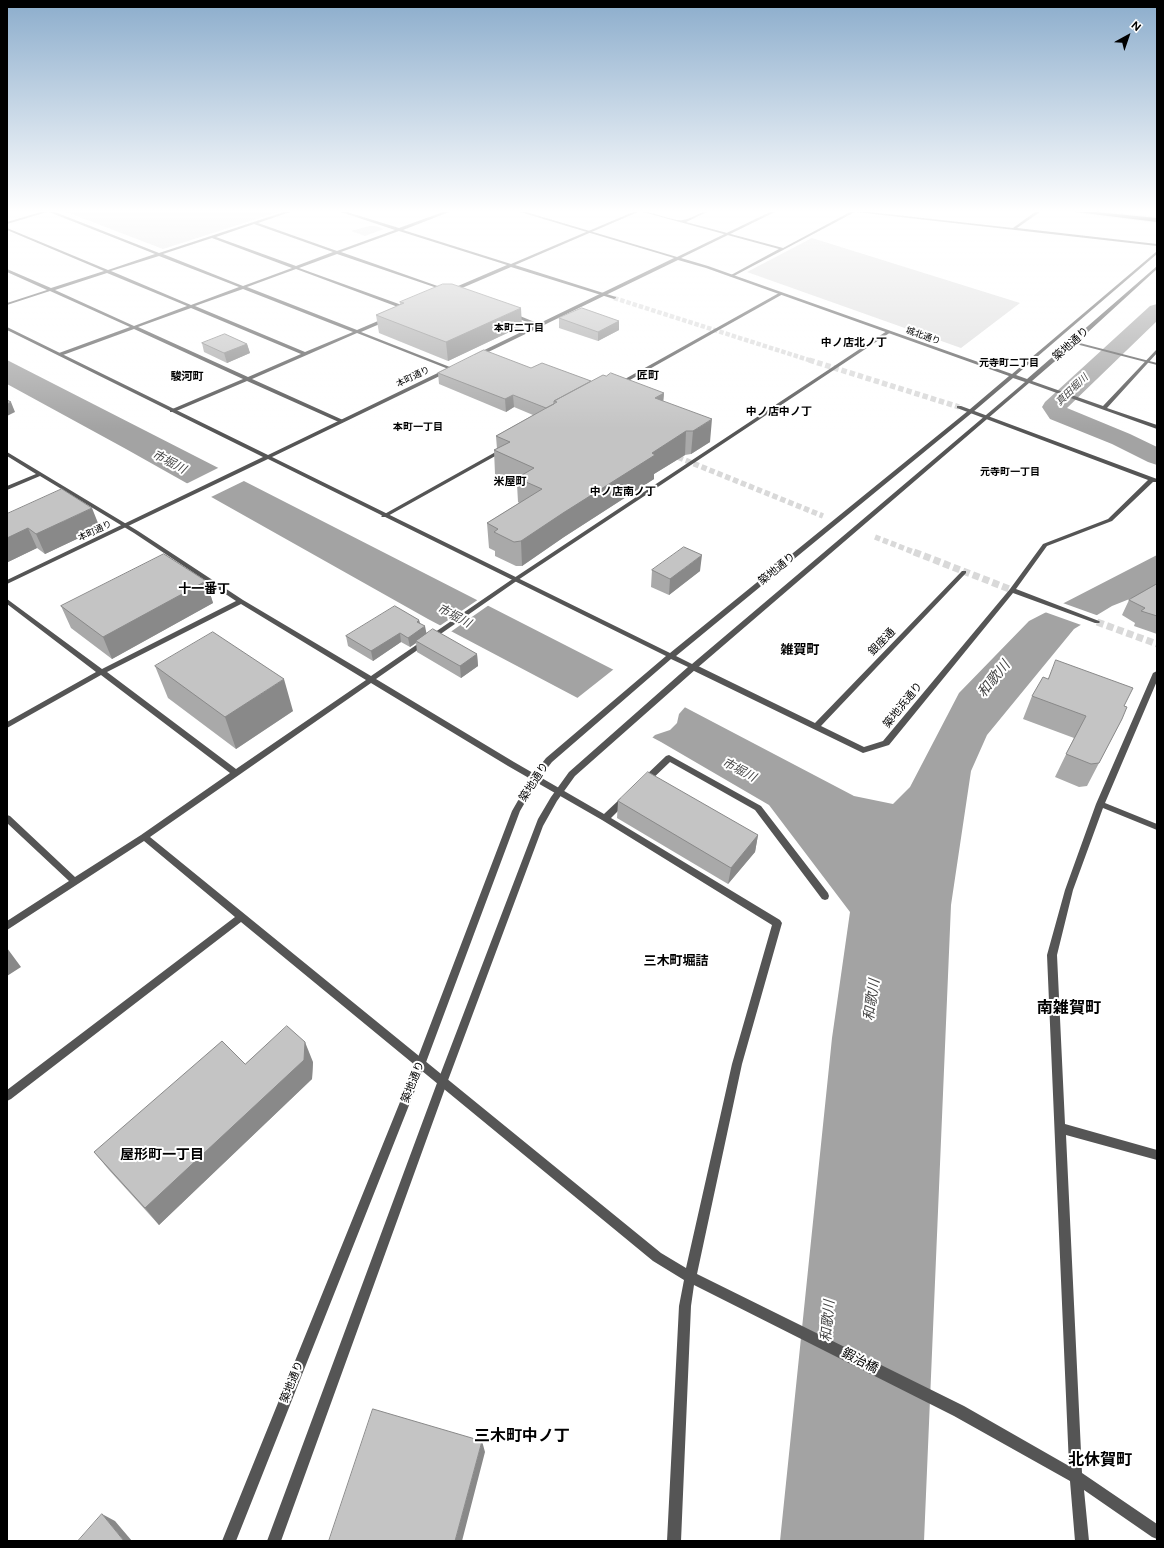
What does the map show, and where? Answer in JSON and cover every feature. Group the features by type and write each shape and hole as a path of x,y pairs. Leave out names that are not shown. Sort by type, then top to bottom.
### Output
{"street":[{"path":"38,284 341,421"},
{"path":"7,304 69,284"},
{"path":"137,284 305,354"},
{"path":"233,284 461,371"},
{"path":"61,354 252,284"},
{"path":"340,284 409,309"},
{"path":"427,284 456,295"},
{"path":"442,295 468,284"},
{"path":"569,284 614,298"},
{"path":"471,358 625,284"},
{"name":"城北通り","path":"754,284 1157,427"},
{"name":"築地通り","path":"229,1541 420,1065 516,811 535,778 548,760 593,721 971,411 1119,284"},
{"name":"築地通り","path":"274,1541 442,1083 543,816 558,792 572,774 693,667 1029,381 1138,284"},
{"path":"613,388 781,294"},
{"path":"402,312 415,306"},
{"path":"505,312 540,325"},
{"path":"172,411 396,315"},
{"name":"築地浜通り","path":"7,328 384,516 516,579 863,750 886,743 1012,590 1045,545 1110,520 1155,481"},
{"path":"7,926 144,836 516,579 889,332"},
{"path":"1074,342 1157,364"},
{"path":"1104,408 1157,350"},
{"name":"本町通り","path":"7,582 126,526 457,365"},
{"path":"959,407 1155,481"},
{"path":"384,516 506,448"},
{"path":"7,454 126,526 241,601 558,792 605,818 776,923 737,1064 690,1277 685,1306 674,1541"},
{"path":"7,488 40,474"},
{"name":"銀座通","path":"816,727 964,572"},
{"path":"1012,590 1097,622"},
{"path":"7,601 236,773"},
{"path":"7,724 101,672 241,601"},
{"path":"1082,1541 1076,1477 1052,955 1069,890 1100,804 1157,673"},
{"path":"605,818 669,758 758,808 825,896"},
{"path":"1100,804 1157,827"},
{"path":"7,818 75,882"},
{"name":"鍜治橋","path":"144,836 420,1065 657,1257 690,1277 761,1311 959,1411 1076,1477 1157,1532"},
{"path":"7,1096 241,917"},
{"path":"1060,1128 1157,1155"}],"shaded area":[{"path":"781,284 960,284 1020,303 961,348"}],"water":[{"path":"7,360 612,669 854,796 893,804 910,787 959,693 1029,621 1157,555 1157,588 1112,606 1074,629 987,735 971,771 951,905 924,1541 780,1541 832,1038 850,912 769,805 661,742 428,619 126,449 7,384"}],"pier":[{"path":"220,467 246,480 209,498 184,485"},
{"path":"479,599 489,605 449,633 438,627"},
{"path":"1060,602 1099,616 1084,626 1042,611"},
{"path":"614,669 686,706 679,714 677,723 670,730 655,735 651,739 576,699"}],"building":[{"path":"442,284 453,284 521,308 446,342 376,315 404,303 400,302"},
{"path":"582,308 619,321 598,332 559,318"},
{"path":"225,334 247,344 224,353 202,343"},
{"path":"484,350 531,368 542,363 591,381 554,401 554,404 546,408 513,395 505,399 438,373"},
{"path":"611,373 664,393 655,398 712,419 693,431 686,431 652,453 655,455 521,541 514,542 494,532 498,529 487,523 542,489 517,478 534,468 494,450 510,442 496,436 557,402 554,401 603,375 606,376"},
{"path":"62,489 92,508 36,534 28,528 7,538 7,514"},
{"path":"684,547 702,555 670,579 652,570"},
{"path":"164,554 206,581 103,637 61,606"},
{"path":"1157,584 1157,616 1141,611 1145,608 1129,600"},
{"path":"395,606 419,620 417,622 425,626 408,638 400,633 371,651 346,636"},
{"path":"433,629 477,654 460,666 416,641"},
{"path":"213,632 284,679 225,717 155,666"},
{"path":"1056,660 1133,688 1124,706 1127,707 1122,719 1099,763 1091,764 1066,754 1086,716 1032,696 1043,677 1048,679"},
{"path":"648,772 758,835 731,868 618,801"},
{"path":"287,1026 305,1042 304,1060 145,1208 94,1152 222,1041 245,1064"},
{"path":"373,1409 482,1441 455,1541 329,1541"},
{"path":"102,1514 124,1541 78,1541"}],"waterway":[{"name":"真田堀川","path":"1157,310 1054,407 1059,414 1121,439 1157,457"}],"tunnel":[{"path":"614,298 812,361"},
{"path":"809,360 959,407"},
{"path":"670,454 823,516"},
{"path":"875,537 916,553"},
{"path":"914,552 1012,590"},
{"path":"1097,622 1157,644"}],"district":[{"name":"本町二丁目","path":"519,328"},
{"name":"中ノ店北ノ丁","path":"854,343"},
{"name":"元寺町二丁目","path":"1009,363"},
{"name":"匠町","path":"648,376"},
{"name":"駿河町","path":"187,377"},
{"name":"中ノ店中ノ丁","path":"779,412"},
{"name":"本町一丁目","path":"418,427"},
{"name":"元寺町一丁目","path":"1010,472"},
{"name":"米屋町","path":"510,482"},
{"name":"中ノ店南ノ丁","path":"623,492"},
{"name":"十一番丁","path":"204,589"},
{"name":"雑賀町","path":"800,650"},
{"name":"三木町堀詰","path":"676,961"},
{"name":"南雑賀町","path":"1069,1008"},
{"name":"屋形町一丁目","path":"162,1155"},
{"name":"三木町中ノ丁","path":"522,1436"},
{"name":"北休賀町","path":"1100,1460"}],"water label":[{"name":"市堀川","path":"169,462"},
{"name":"市堀川","path":"454,616"},
{"name":"和歌川","path":"994,679"},
{"name":"市堀川","path":"739,770"},
{"name":"和歌川","path":"872,1000"},
{"name":"和歌川","path":"828,1321"}]}
